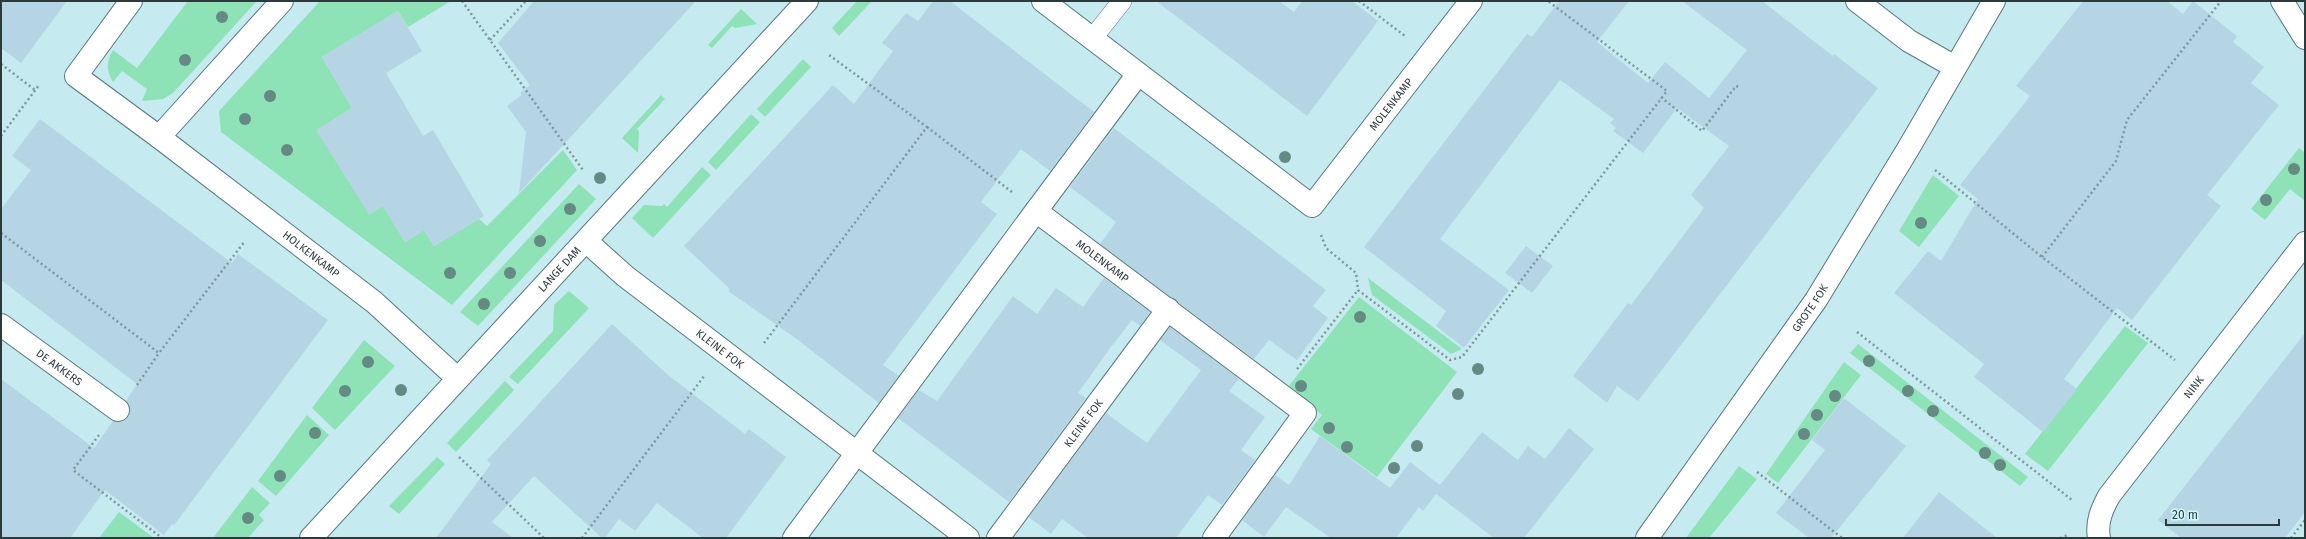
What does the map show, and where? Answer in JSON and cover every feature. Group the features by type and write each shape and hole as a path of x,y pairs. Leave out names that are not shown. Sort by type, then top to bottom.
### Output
{"street":[{"name":"HOLKENKAMP","path":"132,1 76,76 159,137 374,302 457,378"},
{"path":"159,137 282,1"},
{"name":"LANGE DAM","path":"311,538 457,378 586,241 807,1"},
{"path":"1043,1 1312,206"},
{"name":"MOLENKAMP","path":"1312,206 1471,1"},
{"path":"1857,1 1909,41 1955,67"},
{"name":"GROTE FOK","path":"1647,538 1816,300 1904,156 1994,1"},
{"path":"2282,1 2305,38"},
{"path":"794,538 1138,74"},
{"name":"MOLENKAMP","path":"1036,211 1305,413 1214,538"},
{"name":"KLEINE FOK","path":"586,241 625,276 746,367 855,454 968,538"},
{"name":"NINK","path":"2099,530 2109,496 2305,243"},
{"name":"KLEINE FOK","path":"998,538 1168,309"},
{"name":"DE AKKERS","path":"1,324 118,410"}],"lane":[{"path":"1092,39 1122,1"}],"path":[{"path":"462,1 583,170"},
{"path":"490,40 526,1"},
{"path":"1359,1 1430,55"},
{"path":"1358,290 1450,360 1462,358 1667,91 1548,1"},
{"path":"2042,257 2116,161 2127,120 2221,1"},
{"path":"829,55 927,127 1036,211"},
{"path":"1,64 35,90"},
{"path":"1,136 38,85"},
{"path":"1661,98 1702,131 1736,86 1739,87"},
{"path":"746,367 927,127"},
{"path":"1935,170 2042,257 2200,378"},
{"path":"1278,393 1358,290 1356,273 1326,248 1312,206"},
{"path":"1,234 159,353"},
{"path":"162,538 73,470 245,239"},
{"path":"1857,332 2099,530"},
{"path":"582,538 724,351"},
{"path":"459,457 544,538"},
{"path":"1757,472 1842,538"},
{"path":"2291,538 2305,520"}],"green space":[{"path":"188,1 257,1 173,93 163,99 142,101 147,89 122,71 113,82 108,70 108,62 113,50 137,68"},
{"path":"320,1 451,1 408,27 398,11 322,57 352,108 317,130 369,214 383,206 405,242 424,230 434,246 479,219 487,226 563,150 577,170 452,305 221,132 219,111"},
{"path":"857,1 872,1 839,36 832,28"},
{"path":"741,9 757,24 735,28 732,26 712,48 708,45"},
{"path":"803,59 811,67 765,117 757,109"},
{"path":"661,95 665,99 637,129 639,131 638,153 622,138"},
{"path":"751,114 760,122 716,170 708,162"},
{"path":"2299,148 2305,153 2305,201 2290,189 2265,220 2251,209"},
{"path":"702,167 711,175 653,238 632,218 644,205 662,206 664,204 667,207"},
{"path":"1933,175 1959,196 1919,247 1899,231"},
{"path":"579,184 596,199 478,326 460,312"},
{"path":"1368,278 1462,349 1451,354 1372,295"},
{"path":"569,291 589,308 518,384 509,377 553,331 554,305"},
{"path":"1359,297 1457,372 1377,477 1311,429 1322,415 1288,387"},
{"path":"2125,326 2148,343 2048,471 2025,454"},
{"path":"364,340 395,366 335,430 312,408"},
{"path":"1858,344 2028,477 2020,486 1850,353"},
{"path":"1844,362 1861,375 1778,483 1766,474"},
{"path":"505,381 514,390 456,452 447,443"},
{"path":"307,415 329,435 276,496 258,481"},
{"path":"437,457 445,464 399,514 389,506"},
{"path":"1739,466 1757,479 1709,538 1686,538"},
{"path":"252,487 270,503 259,515 264,520 248,538 213,538"},
{"path":"119,512 154,538 99,538"}],"building":[{"path":"1,1 67,1 21,63 1,48"},
{"path":"534,1 696,1 519,193 526,132 507,106 522,95 520,93 530,85 498,43"},
{"path":"933,1 950,1 1094,112 1050,171 1021,149 981,202 997,214 883,365 899,376 879,403 794,337 728,291 730,289 684,246 833,85 854,104 893,51 882,43 906,13 918,21"},
{"path":"1156,1 1279,1 1294,12 1302,1 1352,1 1378,21 1307,116"},
{"path":"1559,1 1629,1 1597,42 1648,83 1665,62 1709,98 1747,50 1682,1 1762,1 1833,56 1834,54 1878,88 1638,401 1617,386 1607,403 1573,376 1628,303 1631,305 1704,208 1691,195 1729,146 1677,108 1643,153 1613,131 1616,128 1610,123 1614,119 1560,80 1440,239 1509,290 1464,348 1436,326 1446,311 1364,247 1527,34 1532,37"},
{"path":"2083,1 2167,1 2183,14 2193,1 2237,36 2233,42 2264,67 2251,83 2279,105 2207,195 2221,206 2132,320 2117,308 2064,379 2077,389 2043,432 1974,377 1984,364 1894,293 1928,251 1941,261 1978,199 1960,185 2030,96 2016,86"},
{"path":"398,11 422,51 386,73 423,136 433,130 484,216 434,246 424,230 405,242 383,206 369,214 316,130 352,108 322,57"},
{"path":"40,119 232,263 238,254 328,320 174,525 172,524 164,535 105,490 70,538 1,538 1,379 94,448 113,421 123,422 128,417 130,411 126,401 137,384 1,280 1,209 31,170 12,156"},
{"path":"1114,128 1326,290 1313,306 1328,318 1297,360 1269,340 1254,359 1100,244 1116,222 1070,187"},
{"path":"1526,246 1553,266 1532,293 1505,273"},
{"path":"1104,278 1150,312 1140,326 1132,320 1111,347 1078,393 1086,398 1009,502 898,418 919,390 937,401 1013,296 1037,314 1056,288 1083,307"},
{"path":"612,324 668,375 745,434 749,429 786,457 726,538 703,538 657,503 635,531 619,519 605,538 602,538 534,476 492,522 513,538 436,538 491,464 487,460"},
{"path":"1170,327 1239,379 1229,391 1265,417 1241,450 1255,460 1222,505 1208,495 1176,538 1088,538 1062,519 1051,534 1029,517 1106,413 1147,443 1201,370 1160,340"},
{"path":"2305,333 2305,512 2285,538 2181,538 2158,520"},
{"path":"1844,398 1906,446 1831,538 1809,538 1776,513 1825,450 1812,440"},
{"path":"1569,428 1594,449 1524,538 1494,538 1436,494 1423,511 1419,507 1396,538 1331,538 1286,507 1264,537 1242,520 1275,475 1289,485 1320,436 1390,488 1410,462 1440,485 1482,432 1518,460 1528,446 1545,459"},
{"path":"1939,492 1997,538 1903,538"}]}
